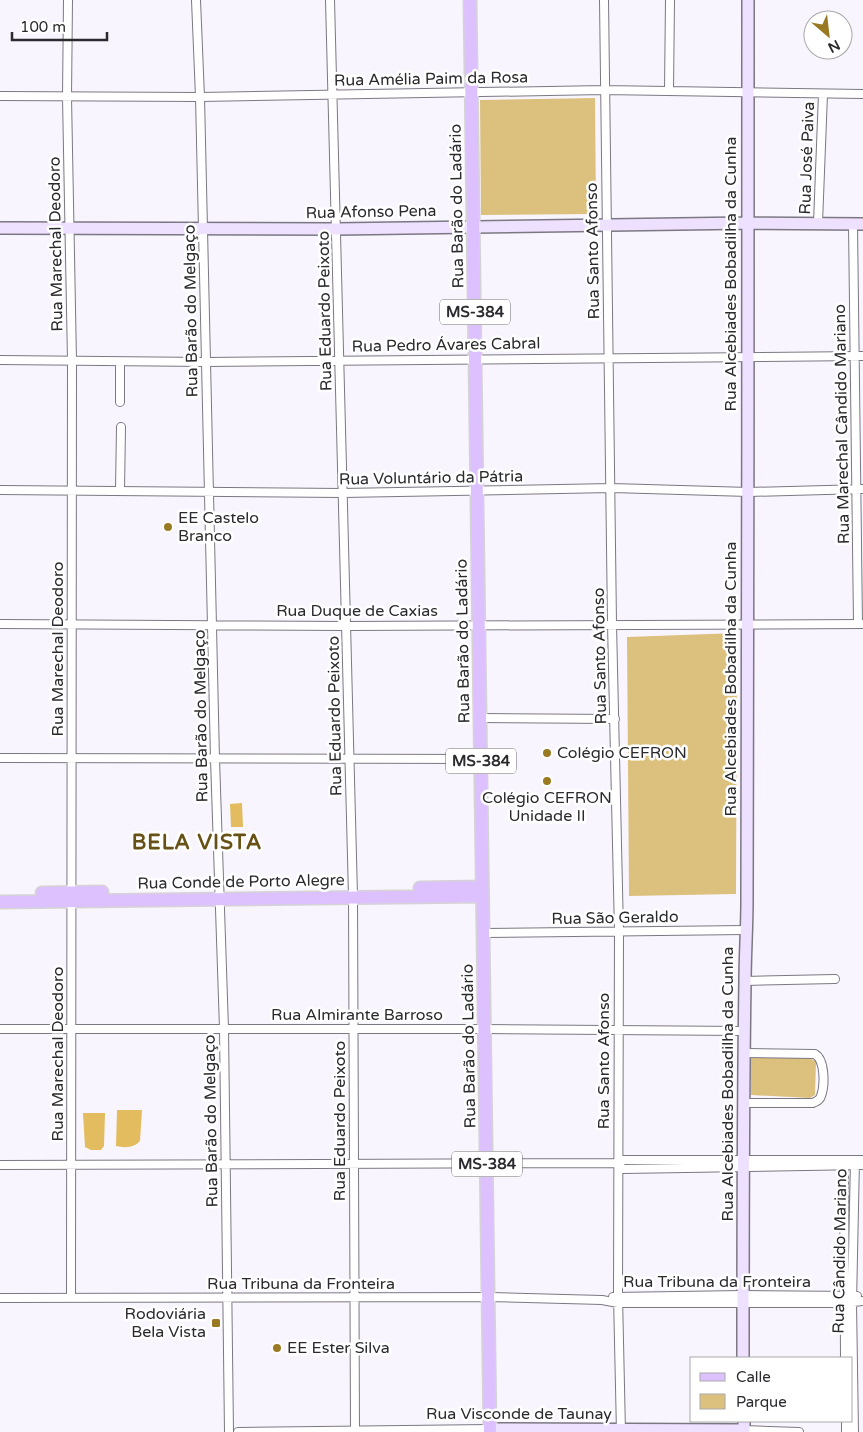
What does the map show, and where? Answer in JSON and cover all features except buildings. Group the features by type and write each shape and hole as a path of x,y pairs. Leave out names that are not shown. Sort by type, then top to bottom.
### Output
{"main road":[{"name":"Rua Barão do Ladário","path":"470,0 482,892 490,1297 490,1431"},
{"name":"Rua Conde de Porto Alegre","path":"0,894 71,897 353,892 482,892"},
{"name":"Rua Conde de Porto Alegre","path":"0,902 71,897"}],"street":[{"name":"Rua Marechal Deodoro","path":"68,0 67,97 71,228 72,361 71,1298"},
{"name":"Rua Barão do Melgaço","path":"196,0 200,97 215,759 224,1029 229,1432"},
{"name":"Rua Eduardo Peixoto","path":"330,0 338,229 348,758 353,892 353,1163 356,1431"},
{"name":"Rua Santo Afonso","path":"604,0 603,90 619,932 618,1299 621,1431"},
{"path":"669,90 670,0"},
{"name":"Rua Alcebiades Bobadilha da Cunha","path":"743,1357 746,624 749,492 746,358 748,0"},
{"name":"Rua Amélia Paim da Rosa","path":"0,96 200,97 333,94 470,94 603,90 748,90 863,94"},
{"name":"Rua José Paiva","path":"818,223 823,94"},
{"name":"Rua Afonso Pena","path":"0,228 338,229 606,224 858,224"},
{"name":"Rua Marechal Cândido Mariano","path":"858,224 861,624"},
{"name":"Rua Pedro Ávares Cabral","path":"0,360 206,362 476,358 859,356"},
{"path":"120,362 120,402"},
{"path":"120,490 121,428"},
{"name":"Rua Voluntário da Pátria","path":"0,490 343,493 612,488 749,492 860,489"},
{"name":"Rua Duque de Caxias","path":"0,624 347,626 861,624"},
{"path":"481,718 615,719"},
{"path":"0,758 481,758"},
{"name":"Rua São Geraldo","path":"484,933 746,930"},
{"path":"744,981 836,979"},
{"name":"Rua Almirante Barroso","path":"0,1030 486,1028 744,1031"},
{"path":"744,1053 815,1054 820,1057 822,1063 822,1094 819,1100 813,1103 744,1103"},
{"path":"0,1165 618,1163 623,1160 859,1163"},
{"name":"Rua Cândido Mariano","path":"844,1163 851,1357"},
{"name":"Rua Cândido Mariano","path":"845,1357 859,1163"},
{"name":"Rua Tribuna da Fronteira","path":"0,1298 490,1297 602,1300 863,1299"},
{"name":"Rua Cândido Mariano","path":"853,1410 854,1432"},
{"name":"Rua Visconde de Taunay","path":"238,1432 621,1431 744,1425 800,1432"}],"green space":[{"path":"595,98 596,214 481,215 480,100"},
{"path":"737,633 736,894 629,896 627,637"},
{"path":"750,1058 809,1058 816,1061 815,1095 810,1098 751,1095"}],"shaded area":[{"path":"242,803 243,827 231,827 230,804"},
{"path":"117,1110 142,1110 140,1141 135,1145 126,1147 116,1146"},
{"path":"83,1113 105,1113 104,1146 101,1150 91,1150 85,1147"}],"place":[{"name":"EE Castelo Branco","path":"168,527"},
{"name":"Colégio CEFRON","path":"547,753"},
{"name":"Colégio CEFRON Unidade II","path":"547,781"},
{"name":"Rodoviária Bela Vista","path":"216,1323"},
{"name":"EE Ester Silva","path":"277,1348"}],"district":[{"name":"BELA VISTA","path":"197,842"}]}
